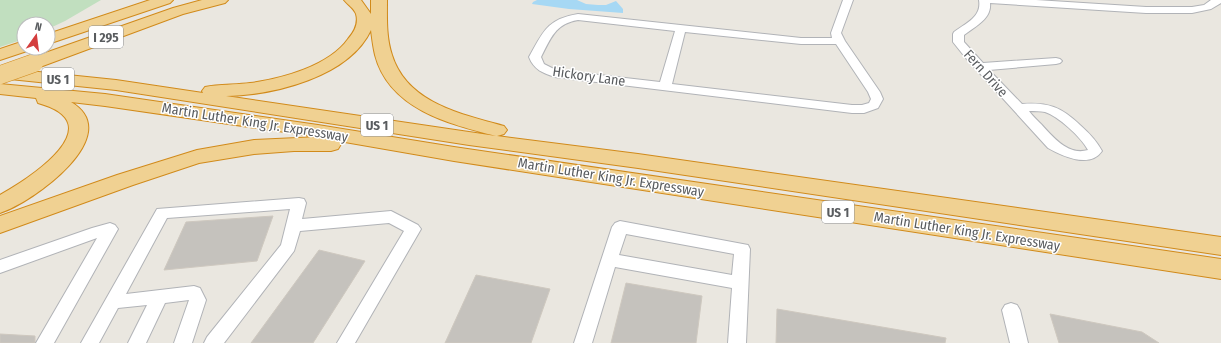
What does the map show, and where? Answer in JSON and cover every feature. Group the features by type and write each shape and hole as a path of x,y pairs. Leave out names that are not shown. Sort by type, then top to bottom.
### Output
{"highway":[{"path":"56,35 98,17 126,0"},
{"name":"I 295","path":"56,35 166,0"},
{"name":"I 295","path":"2,82 34,63 210,0"},
{"path":"178,12 220,0"},
{"path":"116,86 227,91 266,86 299,77 320,68 337,58 351,47 360,35 364,24 364,14 359,6 352,0"},
{"path":"379,0 379,34 383,59 386,67 404,90 422,104 448,117 480,127 638,161"},
{"path":"0,55 16,49"},
{"path":"0,205 27,189 58,165 72,149 80,129 76,117 67,107 2,82"},
{"name":"Martin Luther King Jr. Expressway","path":"2,82 116,86 470,139 638,161 1221,246"},
{"name":"Martin Luther King Jr. Expressway","path":"2,82 105,100 318,131 454,154 1221,269"},
{"path":"0,225 153,170 197,157 235,150 273,145 316,144 454,154"}],"street":[{"path":"839,41 836,33 848,0"},
{"path":"985,0 1100,7 1192,10 1208,7 1218,0"},
{"name":"Fern Drive","path":"985,0 986,6 982,17 958,34 958,42 1053,145 1065,152 1077,155 1089,155 1095,151 1091,143 1058,112 1041,107 1019,108"},
{"name":"Hickory Lane","path":"578,17 681,28 801,41 839,41 874,92 877,99 874,104 864,109 852,109 665,87 555,73 545,70 537,65 535,57 553,25 567,18 578,17"},
{"path":"665,87 681,28"},
{"path":"981,67 1056,62"},
{"path":"90,343 162,213 299,203 288,247 213,343"},
{"path":"293,226 391,216 414,229 346,343"},
{"path":"583,343 620,227 742,249 737,343"},
{"path":"0,267 97,232 110,230 45,343"},
{"path":"610,260 740,282"},
{"path":"113,302 194,293 198,300 183,343"},
{"path":"137,343 159,297"},
{"path":"1011,310 1019,343"}],"green space":[{"path":"0,0 101,0 56,25 56,16 16,16 16,42 0,47"}],"water":[{"path":"537,0 577,0 586,4 598,5 606,5 616,1 623,9 623,13 569,9 532,4"}],"building":[{"path":"273,216 257,261 164,270 186,222"},
{"path":"319,250 365,261 313,343 251,343"},
{"path":"476,275 550,289 531,343 445,343"},
{"path":"626,283 702,296 696,343 611,343"},
{"path":"777,309 946,338 945,343 776,343"},
{"path":"1050,314 1142,332 1159,343 1059,343"},
{"path":"0,334 35,336 35,343 0,343"}]}
